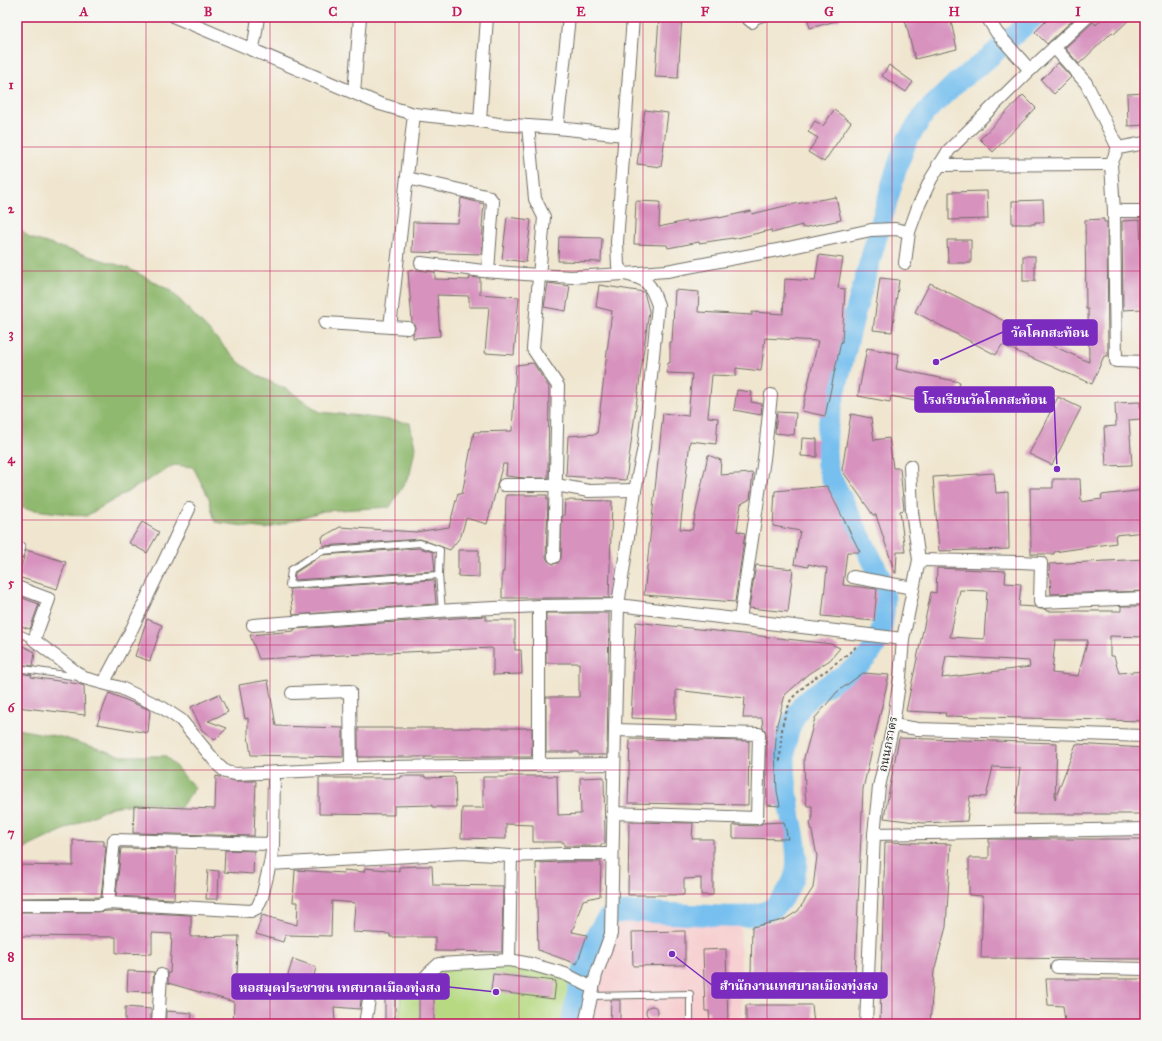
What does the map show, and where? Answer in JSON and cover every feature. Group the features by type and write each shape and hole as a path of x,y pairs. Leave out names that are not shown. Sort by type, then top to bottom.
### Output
{"street":[{"path":"175,17 380,104 414,114 498,124 624,135"},
{"path":"252,50 256,38 258,17"},
{"path":"354,93 360,17"},
{"path":"480,121 487,17"},
{"path":"557,128 569,17"},
{"path":"585,1024 596,975 611,934 614,730 618,605 635,490 644,447 658,305 652,287 639,278 624,274 618,266 617,242 633,17"},
{"path":"987,17 997,33 1026,66"},
{"path":"905,263 909,232 938,165 949,150 1026,66 1054,47 1087,17"},
{"path":"1054,47 1086,82 1118,148 1112,164 1116,361 1145,362"},
{"path":"390,327 414,114"},
{"path":"528,126 535,199 544,217 533,349 558,386 554,557"},
{"path":"1118,148 1145,144"},
{"path":"938,165 1112,164"},
{"path":"407,178 490,198 493,202 488,271"},
{"path":"1114,211 1145,211"},
{"path":"421,263 539,276 571,277 624,274 667,270 788,248 871,230 895,229 909,232"},
{"path":"325,323 408,328"},
{"path":"740,619 764,459 771,395"},
{"name":"ถนนภราดร","path":"866,1024 874,834 879,787 893,725 904,639 919,560 912,512 910,466"},
{"path":"504,485 556,485 589,491 635,490"},
{"path":"104,682 130,633 189,509"},
{"path":"919,560 1041,563 1040,602 1145,598"},
{"path":"853,576 890,585 913,588"},
{"path":"17,587 49,599 34,640 84,678 104,682 136,694 163,708 181,720 219,766 226,772 236,774 384,767 614,764"},
{"path":"253,625 442,610 538,606 618,605 904,639"},
{"path":"538,606 538,765"},
{"path":"292,693 350,691 351,769"},
{"path":"893,725 918,728 1145,736"},
{"path":"613,813 756,818 759,734 614,730"},
{"path":"17,905 108,904 251,911 257,908 262,897 273,844 274,773"},
{"path":"874,834 1145,829"},
{"path":"108,904 114,840 273,844"},
{"path":"270,864 455,854 511,856 612,854"},
{"path":"509,960 511,856"},
{"path":"365,1024 371,987 401,988 418,985 439,964 509,960 530,964 564,974 580,982 592,992"},
{"path":"1057,967 1145,969"},
{"path":"158,1024 161,975"}],"lane":[{"path":"751,19 766,17"},
{"path":"439,575 289,585 290,570 321,551 420,543 440,550 439,575 442,610"},
{"path":"17,632 34,640"},
{"path":"17,668 84,678"},
{"path":"592,992 690,994 690,1024"}],"path":[{"path":"780,761 783,722 791,699 812,680 854,649 865,634"}],"shaded area":[{"path":"639,912 740,916 742,1024 585,1024 611,934 622,921"}],"green space":[{"path":"17,225 30,238 128,268 171,291 240,363 260,377 288,390 320,412 410,423 415,448 410,474 390,507 323,511 266,529 215,522 209,498 193,467 174,465 86,516 26,509 17,506"},
{"path":"17,729 61,737 122,756 166,756 195,788 180,808 147,802 112,807 17,852"},
{"path":"509,960 593,988 585,1024 399,1024 401,988 439,964"}],"building":[{"path":"659,17 682,17 678,78 655,77"},
{"path":"807,17 840,17 840,20 810,28"},
{"path":"918,17 950,17 957,49 915,59 905,20"},
{"path":"1050,17 1076,17 1047,44 1035,32"},
{"path":"1103,17 1132,17 1114,34 1112,32 1079,64 1065,48 1093,22 1096,25"},
{"path":"1058,63 1071,77 1054,94 1041,80"},
{"path":"889,65 913,82 906,92 882,76"},
{"path":"1145,93 1145,125 1128,126 1127,94"},
{"path":"1023,95 1036,108 993,152 980,139"},
{"path":"645,110 668,113 661,167 637,164"},
{"path":"834,110 851,122 824,162 808,152 818,138 808,132 815,121 823,126"},
{"path":"987,191 988,219 949,220 949,192"},
{"path":"836,197 841,220 802,228 802,225 772,233 771,230 733,239 699,242 668,248 667,245 634,244 636,201 660,202 659,227 686,221 719,218 751,211 752,214 789,205"},
{"path":"461,198 484,204 482,254 412,252 413,222 458,223"},
{"path":"1043,200 1044,222 1035,222 1035,224 1012,224 1012,201"},
{"path":"507,217 531,220 526,262 502,259"},
{"path":"1104,219 1104,222 1107,222 1108,356 1104,356 1092,384 1002,345 996,355 915,312 930,283 1012,325 1011,327 1089,362 1088,309 1086,309 1085,220"},
{"path":"1140,220 1143,309 1123,310 1122,221"},
{"path":"559,237 602,238 601,262 558,261"},
{"path":"947,240 971,240 971,263 948,263"},
{"path":"819,255 843,258 838,288 845,289 842,342 825,416 802,411 818,341 765,338 761,371 736,368 736,376 712,375 708,417 718,418 716,444 690,441 680,529 692,530 708,455 721,460 720,475 753,473 750,499 741,504 737,531 745,533 735,602 644,595 663,413 688,416 692,374 667,373 668,363 670,363 670,342 672,342 675,290 699,292 698,312 752,315 752,312 783,314 785,279 815,281"},
{"path":"1023,256 1035,256 1035,281 1023,281"},
{"path":"418,270 435,272 435,279 469,280 470,277 480,278 480,294 519,297 514,355 485,353 489,307 469,307 469,296 437,295 440,336 413,338 415,328 412,322 408,271"},
{"path":"880,278 899,280 892,332 873,330"},
{"path":"548,283 570,286 566,311 544,307"},
{"path":"599,285 644,292 649,311 626,480 566,476 568,436 597,434 612,311 596,307"},
{"path":"867,348 899,354 896,369 960,382 954,409 891,396 890,402 858,396"},
{"path":"533,363 549,387 548,478 506,476 507,464 503,464 487,524 466,518 461,536 450,550 420,539 323,546 322,537 340,527 416,532 449,527 458,493 462,494 474,432 512,431 516,365"},
{"path":"737,390 752,392 751,402 762,404 761,415 734,410"},
{"path":"1058,397 1081,408 1052,465 1029,454"},
{"path":"1140,402 1141,419 1129,420 1132,465 1106,466 1104,427 1116,426 1115,403"},
{"path":"777,412 796,413 794,435 775,433"},
{"path":"851,414 871,418 874,440 889,438 893,468 900,468 904,510 900,511 905,552 897,552 896,573 876,515 873,515 842,470"},
{"path":"802,438 817,439 817,457 801,456"},
{"path":"994,473 996,493 1008,492 1009,549 939,551 933,477"},
{"path":"1053,479 1080,479 1081,502 1102,499 1101,495 1145,490 1145,532 1115,535 1116,543 1054,552 1054,554 1031,554 1030,488 1053,488"},
{"path":"827,486 860,552 847,552 843,585 877,589 874,621 822,616 827,568 808,564 808,567 794,564 800,531 773,526 775,491"},
{"path":"506,495 547,495 546,557 548,561 553,564 558,563 561,558 562,516 564,516 565,500 612,501 609,598 502,598"},
{"path":"142,522 159,532 147,553 129,543"},
{"path":"419,548 433,552 435,571 294,580 295,573 322,555"},
{"path":"26,550 66,562 57,589 18,577"},
{"path":"458,550 479,550 479,577 458,576"},
{"path":"1145,559 1145,591 1051,594 1049,564"},
{"path":"756,565 793,569 788,612 749,608"},
{"path":"937,568 1006,571 1005,583 1021,584 1019,606 1046,609 1046,611 1121,611 1121,606 1145,606 1145,637 1110,636 1110,656 1114,656 1119,673 1145,671 1145,721 945,716 946,713 906,711 931,592 936,593","holes":["960,590 987,591 984,639 950,637","1055,640 1088,640 1078,676 1052,673","946,656 1029,661 1030,667 942,678"]},
{"path":"434,580 436,604 293,615 290,589"},
{"path":"17,596 39,604 30,629 17,625"},
{"path":"546,613 609,613 607,755 579,755 579,752 546,752 546,697 579,697 579,663 546,663"},
{"path":"486,616 486,620 515,620 515,650 521,650 522,674 493,675 493,649 491,648 259,659 250,635 294,631 294,629"},
{"path":"147,619 162,625 150,661 135,656"},
{"path":"636,622 831,644 840,648 830,660 808,674 785,695 777,724 775,753 777,791 780,806 767,805 766,734 763,728 762,718 743,718 745,698 676,690 676,720 631,718"},
{"path":"17,643 35,652 33,666 17,664"},
{"path":"17,673 32,675 31,677 84,686 85,715 17,707"},
{"path":"863,673 889,675 863,789 855,973 751,975 752,927 784,920 798,911 813,888 817,856 810,822 812,822 812,806 807,806 805,793 804,758 815,718 837,692"},
{"path":"268,680 276,726 343,728 343,757 251,755 248,736 248,718 245,719 239,685"},
{"path":"109,693 150,710 148,733 97,724"},
{"path":"219,694 228,712 208,721 227,728 215,740 202,730 191,707"},
{"path":"358,728 532,728 532,753 531,757 358,757"},
{"path":"899,738 1057,743 1055,799 1076,744 1145,748 1145,814 1015,814 1020,768 993,767 986,797 970,796 967,821 923,823 884,818"},
{"path":"630,739 749,741 748,805 628,803"},
{"path":"216,776 235,781 256,781 254,836 133,833 134,806 215,809"},
{"path":"401,776 425,776 425,778 455,777 456,807 432,807 432,805 394,806 394,815 319,814 319,778 401,778"},
{"path":"557,776 558,815 581,814 580,778 604,777 605,844 601,844 601,846 564,846 564,842 533,842 533,825 506,824 506,839 461,838 462,808 483,808 483,777"},
{"path":"629,822 693,823 692,839 713,839 713,895 701,895 701,878 684,879 684,895 628,895"},
{"path":"784,822 788,839 733,838 733,825 757,826 763,823"},
{"path":"989,839 1145,839 1145,959 981,958 983,896 969,895 969,858 989,858"},
{"path":"73,840 104,841 104,846 106,846 101,897 17,898 17,865 73,866"},
{"path":"885,842 951,844 946,927 934,971 930,1024 880,1024"},
{"path":"121,848 177,849 174,899 116,896"},
{"path":"225,850 254,851 253,874 224,872"},
{"path":"601,862 600,896 583,900 572,932 587,935 577,964 538,950 536,863"},
{"path":"432,866 433,885 503,886 502,952 435,951 435,937 390,937 390,934 353,932 355,903 332,901 331,936 285,935 283,942 256,934 262,915 297,925 298,902 293,902 295,870 344,873 344,870 364,872 365,868 399,871 399,867"},
{"path":"208,870 219,871 218,899 206,899"},
{"path":"108,911 191,915 191,937 239,936 236,990 239,991 244,976 285,984 293,959 316,967 311,990 342,988 343,980 363,981 360,1009 334,1007 335,1024 297,1024 279,1022 279,1024 233,1024 234,1002 168,983 172,934 152,933 152,954 116,953 116,937 17,936 17,912"},
{"path":"685,931 685,965 633,966 632,932"},
{"path":"726,949 728,1024 710,1024 709,1011 705,1011 703,950"},
{"path":"128,971 154,972 152,992 127,991"},
{"path":"493,974 556,981 554,999 491,991"},
{"path":"1046,979 1145,979 1145,1024 1071,1024 1065,1022 1063,1006 1048,1005"},
{"path":"385,995 395,995 395,1024 385,1024"},
{"path":"419,995 434,996 434,1024 419,1024"},
{"path":"611,1000 620,1000 620,1024 610,1024"},
{"path":"746,1005 812,1005 814,1024 746,1024"},
{"path":"650,1006 654,1006 658,1012 654,1018 650,1018 646,1014 646,1010"},
{"path":"125,1007 151,1009 151,1024 125,1024"},
{"path":"166,1011 192,1013 191,1024 166,1024"}],"waterway":[{"path":"571,1024 580,981 591,947 606,920 614,914 620,912 630,912 729,916 753,915 775,907 793,881 796,871 797,856 788,797 785,762 785,751 789,731 798,712 805,702 817,692 864,661 879,637 885,608 885,598 880,576 831,477 827,465 827,432 830,414 854,317 896,170 907,140 925,113 957,82 985,61 1034,17"}],"place":[{"name":"วัดโคกสะท้อน","path":"936,362"},
{"name":"โรงเรียนวัดโคกสะท้อน","path":"1057,469"},
{"name":"สำนักงานเทศบาลเมืองทุ่งสง","path":"672,954"},
{"name":"หอสมุดประชาชน เทศบาลเมืองทุ่งสง","path":"496,992"}]}
